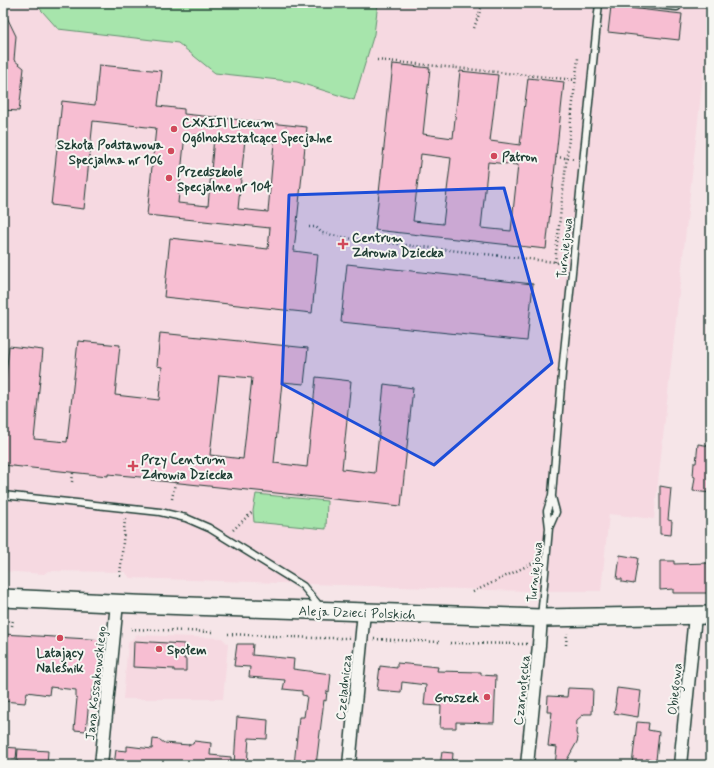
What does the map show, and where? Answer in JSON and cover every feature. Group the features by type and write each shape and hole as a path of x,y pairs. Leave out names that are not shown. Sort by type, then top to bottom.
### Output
{"street":[{"name":"Aleja Dzieci Polskich","path":"3,598 117,604 541,618 703,616"},
{"name":"Jana Kossakowskiego","path":"101,765 117,604"},
{"name":"Czeladnicza","path":"349,765 364,612"},
{"name":"Obiegowa","path":"680,765 703,616"},
{"name":"Czarnołęcka","path":"527,765 541,618"}],"lane":[{"name":"Turniejowa","path":"541,618 549,528 547,511 552,495 562,373 599,3"},
{"path":"634,3 677,7"},
{"path":"3,495 160,512 186,518 209,528 303,586 317,603 319,610"}],"path":[{"path":"474,28 483,3"},
{"path":"555,262 578,58"},
{"path":"377,60 576,80"},
{"path":"556,157 583,160"},
{"path":"309,227 316,227 322,233 353,239 555,262 568,268"},
{"path":"72,482 73,472"},
{"path":"172,499 175,483"},
{"path":"233,530 254,511"},
{"path":"120,576 125,520"},
{"path":"473,592 547,557"},
{"path":"12,626 13,619"},
{"path":"131,629 213,632"},
{"path":"566,645 567,633"},
{"path":"228,634 352,638"},
{"path":"374,639 439,642"},
{"path":"450,643 532,644"}],"highlighted area":[{"path":"504,188 552,363 434,465 282,384 289,195"}],"shaded area":[{"name":"Centrum Zdrowia Dziecka","path":"3,3 711,3 654,519 609,514 601,591 526,591 130,578 125,572 48,571 44,574 3,571"},
{"path":"137,635 222,638 228,644 223,699 123,699 128,643"}],"green space":[{"path":"35,3 378,3 374,34 354,100 297,82 215,73 178,43 58,29"},
{"path":"256,494 327,501 326,529 254,522 253,511"}],"building":[{"path":"611,6 682,14 679,40 608,32"},
{"path":"3,9 16,36 14,60 24,68 19,111 3,110"},
{"name":"Patron","path":"393,64 430,68 423,134 453,138 460,71 498,75 490,141 520,145 528,78 564,82 546,249 375,230","holes":["421,154 451,158 443,224 413,221","488,162 518,165 511,231 481,228"]},
{"path":"99,65 162,71 158,106 184,109 184,114 307,127 294,251 318,254 312,313 164,297 170,238 268,249 270,228 147,215 156,128 93,121 84,209 51,205 62,101 95,105","holes":["185,134 214,137 208,206 178,203","245,139 274,142 268,212 238,209"]},
{"path":"347,264 533,284 527,341 341,322"},
{"path":"160,333 308,348 304,384 282,382 274,463 307,467 316,377 351,381 342,469 375,473 384,384 413,388 401,506 151,480 151,478 108,474 108,476 3,465 3,405 9,346 43,350 34,439 67,442 78,341 120,345 115,395 159,400 162,367 157,366","holes":["219,375 252,378 243,459 210,455"]},
{"path":"698,444 711,446 711,493 693,491 695,477 693,476 694,463 696,463"},
{"path":"660,486 671,488 668,520 672,521 671,535 660,534"},
{"path":"620,555 638,558 634,584 622,582 622,579 617,579"},
{"path":"660,561 674,561 674,564 709,563 709,593 673,593 673,589 660,590"},
{"path":"3,634 106,640 104,662 100,662 97,690 92,690 91,700 89,700 86,731 74,730 77,698 76,690 50,687 49,695 27,692 25,703 3,701"},
{"path":"134,641 184,644 186,671 133,667"},
{"path":"237,644 253,644 252,655 294,659 293,669 331,674 329,692 327,691 326,701 324,700 316,765 294,765 299,717 304,717 307,696 302,695 302,691 283,689 285,680 249,677 250,667 234,666"},
{"path":"397,663 438,667 437,671 481,672 481,675 496,676 494,723 456,722 456,728 440,728 441,706 424,705 426,685 402,682 401,692 377,690 380,666 397,668"},
{"path":"568,688 593,689 592,714 584,714 577,720 577,742 564,765 555,765 557,747 548,746 552,712 547,712 548,696 567,697"},
{"path":"617,688 641,691 638,717 614,713"},
{"path":"237,717 268,720 267,739 249,738 247,765 234,765"},
{"path":"637,722 649,723 648,730 659,732 656,760 646,759 645,765 632,765"},
{"path":"153,739 160,740 164,743 189,745 193,744 194,741 211,743 210,755 231,757 231,765 114,765 116,750 127,751 127,746 152,749"},
{"path":"3,747 17,748 16,759 3,758"},
{"path":"18,749 48,751 47,765 17,762"},
{"path":"442,752 453,753 452,765 440,765"}],"place":[{"name":"CXXIII Liceum Ogólnokształcące Specjalne","path":"174,129"},
{"name":"Szkoła Podstawowa Specjalna nr 106","path":"171,151"},
{"name":"Patron","path":"494,156"},
{"name":"Przedszkole Specjalne nr 104","path":"169,178"},
{"name":"Centrum Zdrowia Dziecka","path":"343,244"},
{"name":"Przy Centrum Zdrowia Dziecka","path":"133,466"},
{"name":"Latający Naleśnik","path":"60,638"},
{"name":"Społem","path":"159,649"},
{"name":"Groszek","path":"487,697"}]}
